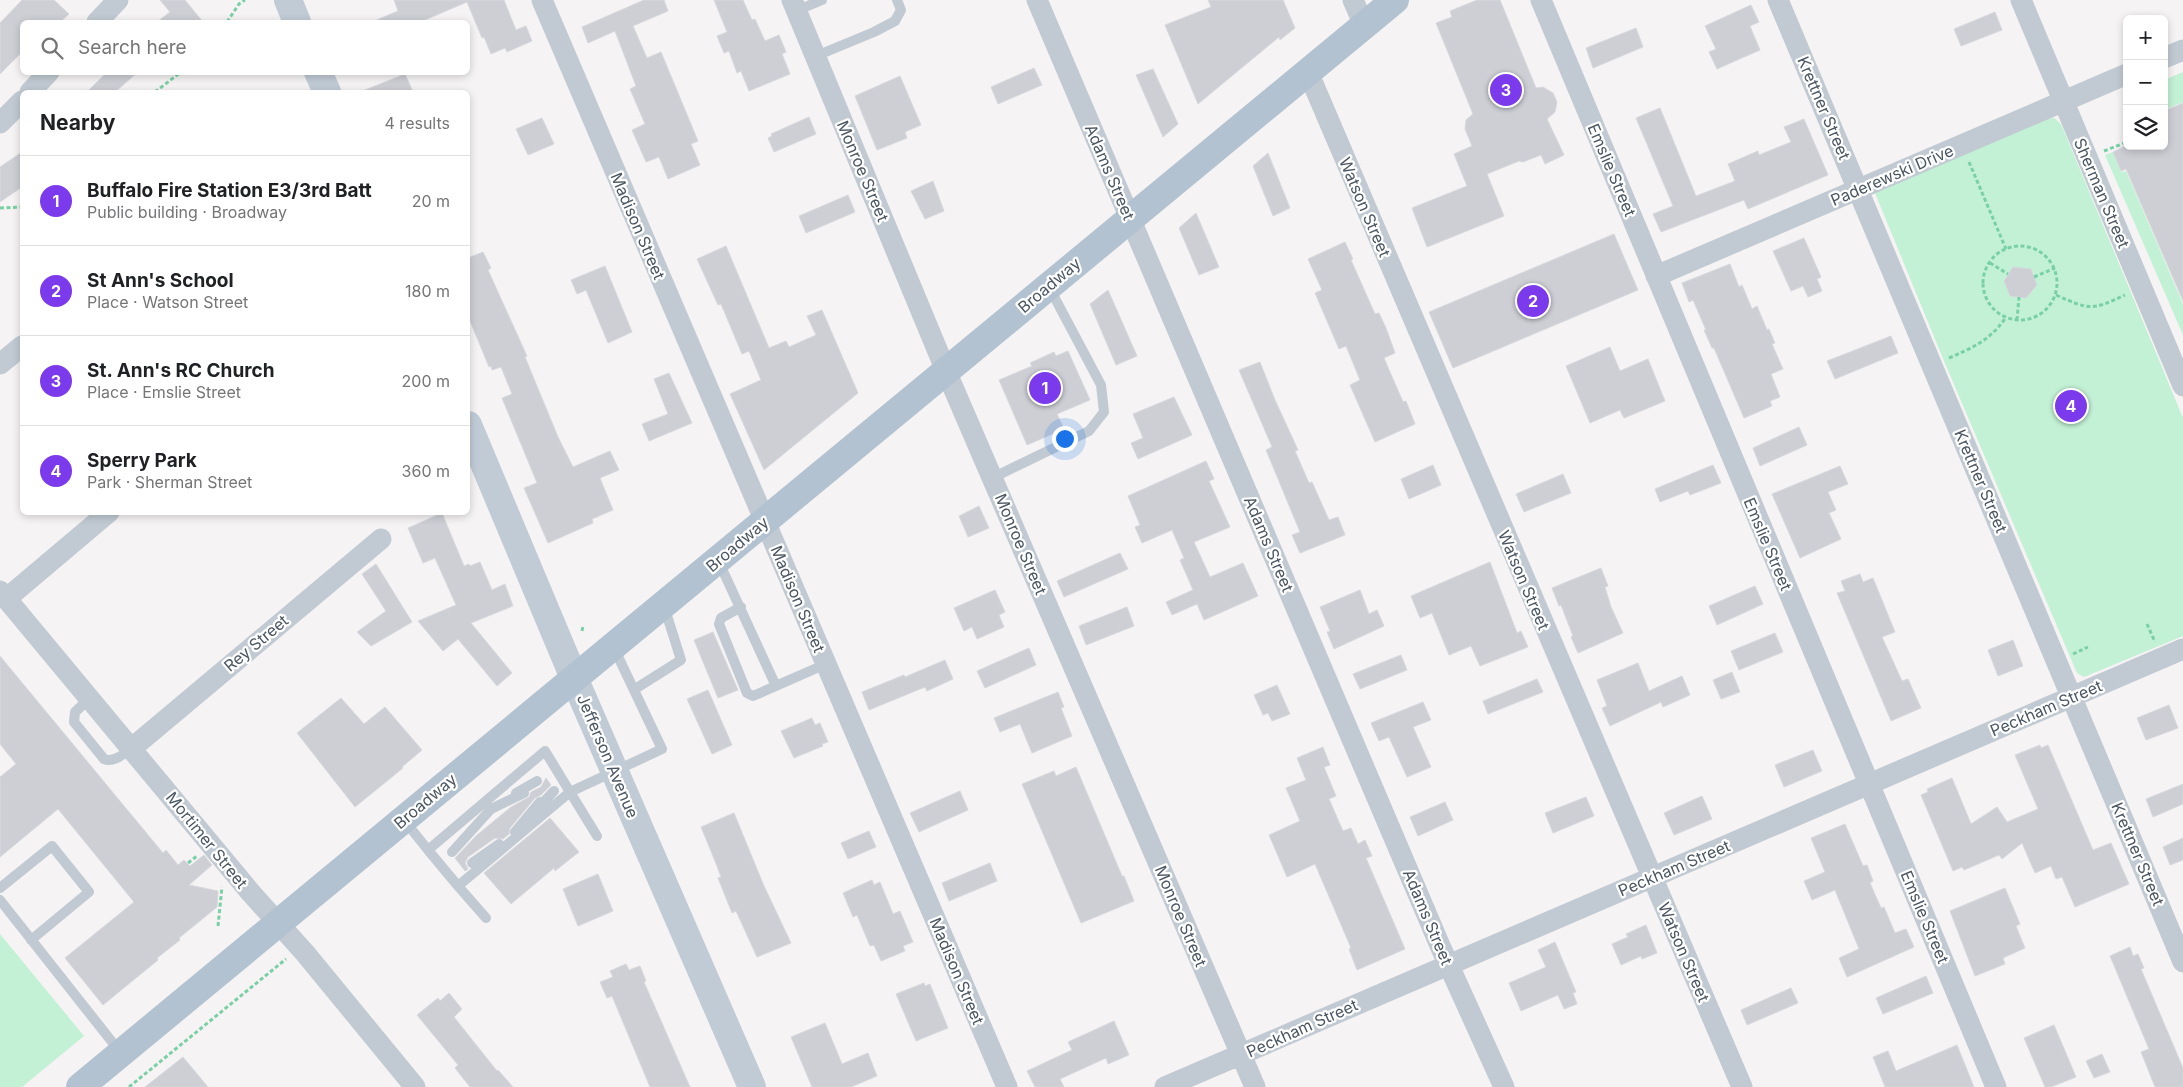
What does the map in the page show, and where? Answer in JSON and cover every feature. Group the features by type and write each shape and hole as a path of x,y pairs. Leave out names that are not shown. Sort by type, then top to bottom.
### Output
{"main road":[{"name":"Broadway","path":"80,1087 1395,0"}],"street":[{"path":"99,20 118,0"},
{"path":"288,0 296,20"},
{"name":"Madison Street","path":"542,0 1007,1087"},
{"name":"Adams Street","path":"1037,0 1448,964 1504,1087"},
{"path":"1354,0 1364,25"},
{"name":"Emslie Street","path":"1541,0 1996,1087"},
{"name":"Krettner Street","path":"1778,0 2183,962"},
{"name":"Sherman Street","path":"2021,0 2183,386"},
{"name":"Monroe Street","path":"794,5 946,371 1255,1087"},
{"path":"2168,56 2183,50"},
{"name":"Watson Street","path":"1308,72 1742,1087"},
{"path":"32,90 46,75"},
{"path":"319,75 326,90"},
{"name":"Paderewski Drive","path":"1656,276 2123,76"},
{"path":"0,124 20,102"},
{"path":"0,364 20,348"},
{"name":"Jefferson Avenue","path":"470,430 574,678 752,1087"},
{"path":"3,595 105,515"},
{"name":"Rey Street","path":"132,748 381,539"},
{"name":"Mortimer Street","path":"3,595 251,893 306,953 415,1087"},
{"name":"Peckham Street","path":"1165,1087 2183,649"}],"lane":[{"path":"794,5 822,0"},
{"path":"816,56 874,32 895,21 901,10 897,0"},
{"path":"992,478 1089,431 1104,412 1101,385 1049,286"},
{"path":"718,560 776,686"},
{"path":"634,689 681,660 663,604"},
{"path":"741,608 721,618 719,624 747,693 753,696 826,664"},
{"path":"472,863 570,792 662,749 613,646"},
{"path":"428,850 488,806 545,751 597,836"},
{"path":"452,852 488,806 537,781"},
{"path":"458,886 554,791"},
{"path":"468,840 488,806 524,793"},
{"path":"485,850 513,833 540,802"},
{"path":"488,806 506,807"},
{"path":"487,823 488,806"},
{"path":"513,833 525,815"},
{"path":"404,819 486,918"},
{"path":"0,888 52,846 89,892 31,940"},
{"path":"0,900 121,1053"}],"path":[{"path":"228,20 239,4 245,0"},
{"path":"158,90 178,75"},
{"path":"1966,155 2006,249"},
{"path":"0,208 20,206"},
{"path":"2018,246 2037,250 2048,257 2054,268 2058,284 2056,295 2050,306 2040,315 2028,319 2017,320 2006,317 1989,304 1984,291 1984,277 1989,262 2006,249 2018,246"},
{"path":"1989,262 2008,274"},
{"path":"2034,277 2054,268"},
{"path":"2056,295 2082,307 2089,308 2109,303 2142,288"},
{"path":"2017,320 2019,297"},
{"path":"1932,365 1979,345 1999,327 2006,317"},
{"path":"2147,624 2155,642"},
{"path":"582,631 583,626"},
{"path":"188,863 197,856"},
{"path":"218,926 222,887"},
{"path":"130,1087 286,959"}],"green space":[{"path":"2183,72 2183,102 2168,108 2168,105 2168,78"},
{"path":"2054,118 2061,124 2183,418 2183,636 2084,677 2077,673 1944,361 1875,193 2046,119"},
{"path":"2113,152 2121,172 2126,171 2183,304 2183,335 2105,155"},
{"path":"0,934 84,1036 22,1087 0,1087"}],"building":[{"path":"22,0 54,0 69,14 62,20 20,20 20,54 0,74 0,23"},
{"path":"160,0 185,0 201,20 160,20 170,12"},
{"path":"394,0 504,0 516,30 526,26 532,41 507,52 505,48 491,54 467,2 425,20 377,20 398,11"},
{"path":"644,0 664,0 668,11 633,26 647,58 661,52 698,141 691,144 700,165 668,179 659,157 646,162 632,130 645,124 630,89 636,86 615,31 588,43 582,27"},
{"path":"714,0 743,0 752,20 755,19 765,41 779,35 786,52 782,54 790,74 749,91 741,71 737,73 729,51 724,53 717,36 727,32"},
{"path":"1208,0 1283,0 1295,28 1280,40 1279,37 1198,104 1165,25 1211,7"},
{"path":"1477,0 1500,0 1536,88 1543,87 1553,93 1557,102 1555,112 1547,119 1564,155 1545,164 1541,155 1523,162 1519,161 1487,174 1504,216 1427,247 1412,208 1467,186 1454,154 1472,146 1465,129 1466,120 1473,114 1436,23 1452,17 1450,11"},
{"path":"1751,5 1759,22 1750,26 1760,50 1717,69 1709,52 1716,49 1705,26"},
{"path":"1995,12 2002,30 1961,46 1954,29"},
{"path":"1636,28 1643,47 1593,68 1586,48"},
{"path":"1034,68 1042,85 998,104 991,87"},
{"path":"1153,69 1178,124 1163,137 1136,75"},
{"path":"104,75 135,75 117,90 89,90"},
{"path":"405,75 412,90 365,90"},
{"path":"900,76 921,125 905,132 907,138 877,150 855,96"},
{"path":"2183,103 2183,301 2126,169 2121,171 2113,152 2123,147 2123,150 2168,150 2168,109"},
{"path":"1660,108 1696,196 1735,181 1728,164 1758,151 1759,155 1791,142 1784,127 1804,119 1828,175 1748,209 1744,200 1661,232 1653,214 1673,206 1636,118"},
{"path":"809,117 816,134 774,152 768,138 772,136 771,134"},
{"path":"542,118 554,144 528,155 516,129"},
{"path":"20,153 20,188 0,202 0,167"},
{"path":"1268,153 1290,208 1273,216 1253,166"},
{"path":"933,181 944,211 925,219 911,191"},
{"path":"848,195 855,212 806,233 799,216"},
{"path":"1196,213 1219,267 1199,275 1179,228"},
{"path":"1614,234 1638,290 1453,368 1429,312"},
{"path":"1804,238 1821,277 1817,279 1822,291 1808,297 1803,286 1791,291 1773,251"},
{"path":"1345,242 1375,314 1379,313 1386,328 1395,353 1384,358 1403,402 1406,401 1415,424 1375,442 1350,385 1360,380 1346,346 1339,349 1315,293 1322,290 1308,259"},
{"path":"726,246 769,348 786,341 789,347 816,335 807,316 822,310 858,393 764,470 730,394 761,380 749,351 742,354 721,304 718,305 697,259"},
{"path":"483,252 491,268 488,270 527,356 525,357 558,437 573,467 610,451 619,470 600,478 613,510 592,519 593,523 548,543 524,488 537,483 502,398 512,394 501,367 492,370 491,366 489,367 470,321 470,257"},
{"path":"1730,264 1739,287 1742,285 1752,309 1757,306 1767,330 1769,329 1775,343 1772,344 1783,369 1771,374 1780,397 1770,401 1772,406 1744,418 1714,348 1712,348 1704,330 1706,330 1693,300 1689,302 1682,283"},
{"path":"605,266 632,332 608,343 586,290 577,294 571,280"},
{"path":"2013,267 2031,269 2037,285 2026,298 2010,296 2004,281"},
{"path":"1108,290 1137,356 1116,365 1090,304"},
{"path":"1891,336 1898,353 1835,379 1827,361"},
{"path":"1610,347 1620,371 1648,359 1665,401 1624,418 1620,410 1590,423 1566,366"},
{"path":"1068,351 1090,400 1057,414 1064,429 1027,445 999,380 1032,366 1030,363 1054,352 1056,356"},
{"path":"1260,362 1298,450 1295,451 1309,483 1312,482 1329,520 1338,517 1345,535 1300,553 1292,535 1300,532 1266,450 1272,447 1239,370"},
{"path":"669,373 692,423 649,441 642,424 668,414 654,379"},
{"path":"1174,397 1192,435 1138,459 1131,443 1143,438 1133,414"},
{"path":"1799,427 1807,445 1760,466 1753,448"},
{"path":"1206,461 1214,479 1209,481 1230,527 1194,542 1210,577 1243,563 1258,596 1204,620 1197,604 1172,615 1166,602 1193,590 1180,560 1184,558 1172,530 1142,543 1135,527 1140,525 1128,496"},
{"path":"1433,465 1441,485 1409,499 1401,479"},
{"path":"1713,465 1721,483 1690,495 1688,491 1660,502 1655,489"},
{"path":"1840,466 1848,484 1828,492 1836,510 1829,513 1841,539 1800,558 1772,494"},
{"path":"1563,474 1571,493 1524,512 1516,494"},
{"path":"979,506 989,528 968,537 959,516"},
{"path":"437,515 443,515 464,566 480,562 492,590 505,584 513,606 471,623 512,673 497,686 458,639 443,651 418,621 456,605 435,558 423,563 408,528"},
{"path":"1120,553 1128,569 1064,597 1057,581"},
{"path":"1490,562 1517,633 1521,631 1528,647 1480,666 1471,646 1449,655 1432,613 1420,618 1411,596"},
{"path":"376,564 412,622 371,646 357,632 386,611 362,574"},
{"path":"1601,568 1608,586 1605,587 1611,607 1623,633 1578,653 1561,605 1559,606 1552,588"},
{"path":"1860,574 1863,582 1873,578 1895,632 1882,637 1902,681 1908,679 1921,708 1891,721 1837,593 1845,591 1841,581"},
{"path":"1755,586 1763,604 1717,625 1709,606"},
{"path":"995,590 1005,612 999,615 1004,627 977,639 972,627 964,631 954,608"},
{"path":"1360,590 1369,614 1377,610 1384,626 1334,649 1327,632 1330,631 1320,607"},
{"path":"1127,607 1134,626 1086,645 1079,626"},
{"path":"713,632 738,690 718,698 694,640"},
{"path":"1775,633 1783,652 1739,670 1731,651"},
{"path":"2013,640 2023,666 1998,676 1988,650"},
{"path":"1029,648 1036,665 985,688 977,671"},
{"path":"1401,655 1407,670 1360,689 1353,674"},
{"path":"0,656 163,853 166,850 178,865 184,860 190,866 204,855 212,865 189,885 218,891 217,907 179,938 180,940 157,958 158,960 103,1005 65,958 134,902 58,809 0,857 0,777 16,764 0,744"},
{"path":"945,660 953,679 927,691 925,687 869,710 862,692"},
{"path":"1638,663 1649,691 1682,676 1690,695 1663,707 1661,702 1610,726 1602,708 1607,706 1597,680"},
{"path":"1732,672 1740,692 1721,699 1713,680"},
{"path":"1537,679 1543,692 1488,714 1483,701"},
{"path":"1277,685 1290,714 1272,721 1268,713 1263,715 1254,695"},
{"path":"708,690 732,745 712,754 687,699"},
{"path":"1058,692 1064,707 1061,708 1072,736 1032,753 1020,724 1000,732 994,718"},
{"path":"341,698 364,724 385,707 422,750 355,807 297,733"},
{"path":"1423,702 1431,720 1413,727 1431,767 1407,777 1389,737 1379,741 1371,723"},
{"path":"2169,705 2178,728 2146,740 2137,718"},
{"path":"812,718 815,725 820,723 828,742 794,758 781,731"},
{"path":"2040,745 2041,748 2048,745 2093,850 2111,843 2129,884 2075,907 2062,877 2056,879 2051,866 2035,873 2022,843 2002,859 1999,855 1964,870 1962,867 1953,871 1921,795 1928,792 1927,789 1952,778 1971,824 1997,807 2007,822 2038,809 2015,755"},
{"path":"1323,747 1330,765 1324,767 1336,796 1329,799 1343,831 1351,828 1358,844 1365,840 1372,856 1366,858 1405,949 1357,970 1349,949 1351,948 1315,864 1287,877 1269,835 1300,821 1286,788 1306,780 1297,758"},
{"path":"1813,750 1822,771 1784,787 1775,765"},
{"path":"1076,767 1134,901 1081,923 1022,784 1054,771 1056,776"},
{"path":"546,778 551,785 535,798 510,828 509,834 503,839 495,838 468,857 465,863 468,869 465,871 455,858 477,835 511,807 529,797 531,792 541,787"},
{"path":"2183,784 2183,804 2153,817 2146,799"},
{"path":"960,791 968,810 919,832 910,813"},
{"path":"1702,796 1712,819 1674,835 1664,813"},
{"path":"1586,797 1594,816 1553,833 1545,813"},
{"path":"1445,802 1453,820 1418,836 1410,817"},
{"path":"734,813 764,886 791,943 757,957 736,911 732,913 718,878 721,877 701,827"},
{"path":"550,818 579,852 555,871 554,868 511,904 484,873"},
{"path":"1845,824 1863,866 1867,865 1873,881 1870,883 1881,908 1884,907 1895,933 1906,929 1914,947 1847,977 1839,958 1859,949 1835,890 1812,900 1804,881 1825,872 1811,838"},
{"path":"869,831 876,847 848,859 841,843"},
{"path":"2183,838 2183,860 2170,865 2163,847"},
{"path":"990,863 997,881 949,901 942,883"},
{"path":"598,874 613,911 578,926 563,889"},
{"path":"872,880 874,885 880,882 893,914 900,911 913,942 903,946 905,951 881,961 874,945 870,946 857,915 853,917 843,893"},
{"path":"2005,888 2020,924 2016,926 2025,948 2003,958 2005,964 1975,976 1950,911"},
{"path":"1646,925 1657,953 1642,959 1641,956 1621,965 1612,944 1628,937 1626,934"},
{"path":"1555,942 1576,992 1573,993 1577,1004 1564,1009 1558,995 1521,1011 1509,983 1546,967 1538,950"},
{"path":"2130,947 2133,956 2138,954 2144,968 2141,969 2183,1068 2183,1087 2155,1087 2141,1052 2149,1049 2110,956"},
{"path":"626,964 629,970 640,966 646,981 644,982 690,1087 650,1087 612,996 607,998 600,982 613,977 610,971"},
{"path":"1926,976 1933,993 1883,1014 1876,998"},
{"path":"924,983 925,986 930,984 948,1028 916,1041 896,994"},
{"path":"1791,988 1798,1003 1747,1025 1741,1010"},
{"path":"449,993 462,1009 454,1017 497,1071 513,1087 470,1087 455,1068 458,1065 417,1015 438,998 440,1001"},
{"path":"1114,1021 1129,1055 1108,1064 1106,1058 1060,1079 1064,1087 1035,1087 1027,1071 1072,1050 1068,1042"},
{"path":"825,1023 842,1064 868,1053 877,1076 851,1087 812,1087 791,1037"},
{"path":"2054,1025 2076,1077 2051,1087 2045,1087 2024,1038"},
{"path":"1957,1045 1974,1087 1885,1087 1873,1057 1888,1051 1896,1071"},
{"path":"2102,1054 2110,1072 2094,1078 2086,1061"},
{"path":"183,1057 208,1087 145,1087"}],"place":[{"name":"St. Ann's RC Church","path":"1506,90"},
{"name":"St Ann's School","path":"1533,301"},
{"name":"Buffalo Fire Station E3/3rd Batt","path":"1045,388"},
{"name":"Sperry Park","path":"2071,406"}]}
